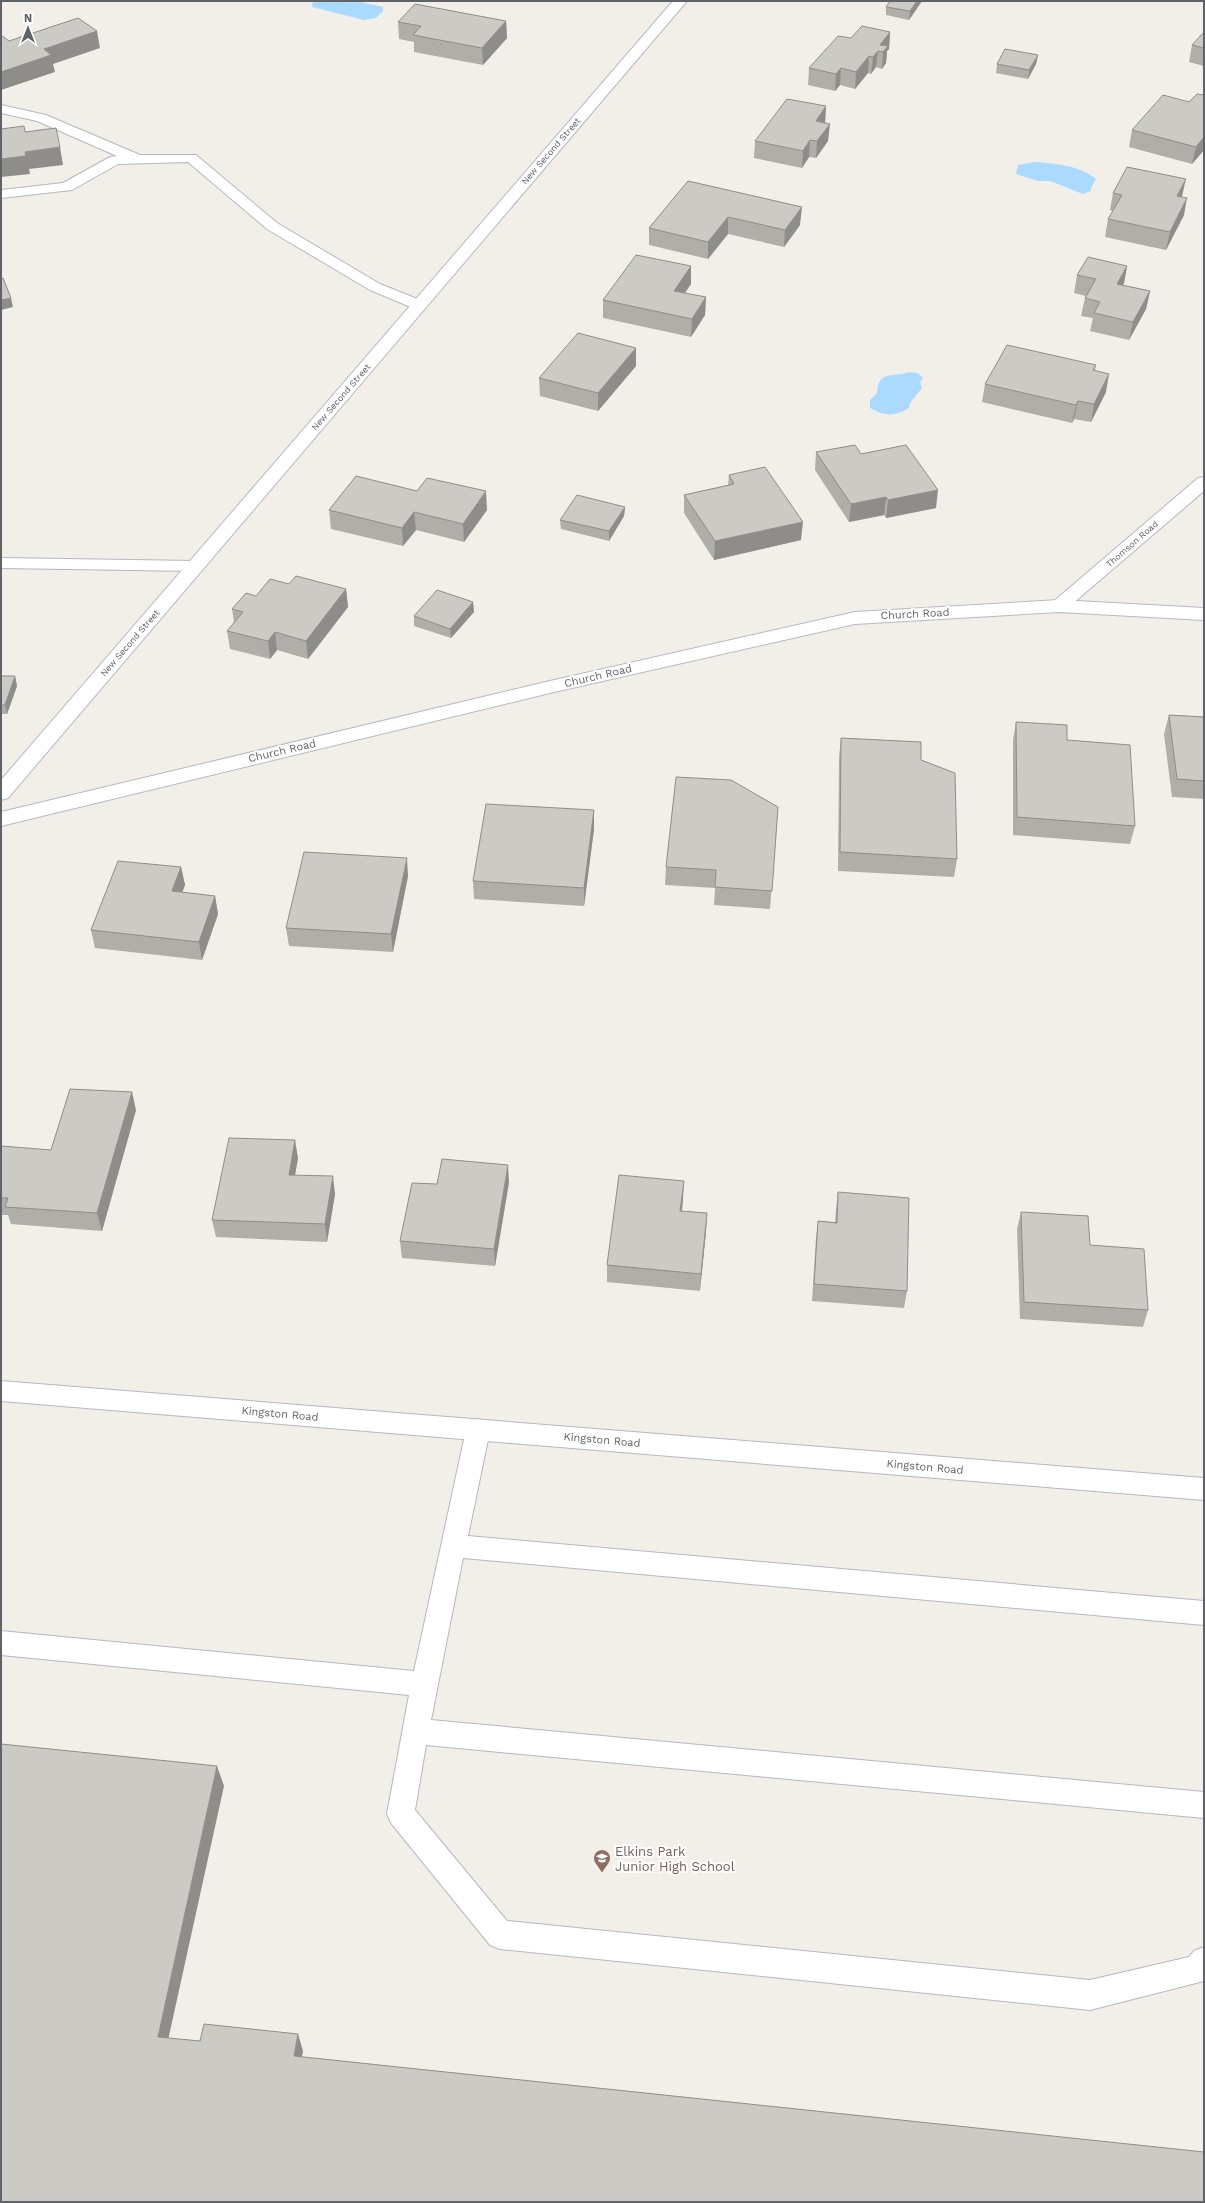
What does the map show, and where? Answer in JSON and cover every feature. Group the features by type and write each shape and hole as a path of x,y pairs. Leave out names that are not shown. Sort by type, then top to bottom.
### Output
{"street":[{"name":"New Second Street","path":"1,793 680,1"},
{"path":"1,109 41,118 140,160"},
{"path":"1,194 67,186 115,160 191,158 272,226 375,287 419,305"},
{"name":"Thomson Road","path":"1059,606 1204,482"},
{"path":"1,563 196,566"},
{"name":"Church Road","path":"1,819 542,689 855,618 1059,606 1204,614"},
{"name":"Kingston Road","path":"1,1391 1204,1489"},
{"path":"478,1430 424,1684 401,1814 500,1935 1090,1996 1198,1969 1204,1961"},
{"path":"454,1546 1204,1613"},
{"path":"1,1642 424,1684"},
{"path":"415,1731 1204,1805"}],"water":[{"path":"313,1 356,1 383,7 383,11 376,18 364,20 312,7"},
{"path":"1035,162 1075,168 1096,179 1091,191 1083,194 1050,181 1038,181 1016,174 1018,165"},
{"path":"909,372 918,373 923,378 920,382 922,388 910,403 909,408 899,413 885,414 870,408 870,400 877,393 880,380 884,377"}],"building":[{"path":"890,1 917,1 910,11 886,7"},
{"path":"415,4 506,21 482,48 413,35 421,26 398,22"},
{"path":"78,18 97,31 44,49 51,55 1,72 1,35 9,41"},
{"path":"862,26 890,32 880,45 888,46 883,52 878,51 873,57 869,56 856,72 841,68 836,74 809,68 838,36 851,38"},
{"path":"1204,32 1204,48 1192,45"},
{"path":"1005,49 1038,55 1029,70 997,64"},
{"path":"1197,94 1204,95 1204,137 1196,147 1132,130 1163,95 1189,102"},
{"path":"787,99 826,106 816,121 830,124 817,141 810,140 803,151 755,141"},
{"path":"24,126 25,132 56,128 60,147 25,152 26,156 1,159 1,129"},
{"path":"1127,167 1186,179 1177,196 1187,198 1170,232 1108,219 1122,195 1113,193"},
{"path":"688,181 802,207 785,230 728,217 708,242 649,228"},
{"path":"636,255 691,266 674,291 706,297 692,319 603,300"},
{"path":"1088,257 1127,266 1117,284 1150,291 1133,322 1094,313 1100,302 1085,298 1096,279 1077,275"},
{"path":"3,278 11,298 1,300 1,279"},
{"path":"578,333 636,348 598,393 539,378"},
{"path":"1007,345 1096,365 1093,370 1109,374 1094,404 1078,401 1076,405 985,384"},
{"path":"855,445 861,454 906,445 938,490 888,500 886,497 851,504 816,452"},
{"path":"765,467 803,522 715,541 684,495 734,484 729,475"},
{"path":"356,476 417,491 427,478 486,491 463,524 414,512 402,528 329,510"},
{"path":"577,495 625,507 609,531 560,520"},
{"path":"296,576 346,589 306,641 275,632 268,641 227,631 243,612 232,609 246,593 256,596 270,579 289,584"},
{"path":"437,590 473,602 450,629 414,616"},
{"path":"1,676 15,676 5,705 1,705"},
{"path":"1169,715 1204,717 1204,781 1177,779"},
{"path":"1016,722 1067,725 1067,740 1130,745 1135,826 1017,817"},
{"path":"841,738 921,742 921,760 955,773 957,859 840,852"},
{"path":"676,777 731,780 778,807 772,891 715,887 716,870 666,867"},
{"path":"486,804 594,810 584,888 473,881"},
{"path":"304,852 407,858 391,934 286,928"},
{"path":"118,861 181,867 172,891 215,896 199,942 91,930"},
{"path":"70,1089 132,1092 97,1213 5,1207 8,1198 1,1198 2,1146 51,1150"},
{"path":"229,1138 295,1140 289,1175 333,1176 325,1224 212,1220"},
{"path":"442,1159 508,1165 494,1249 400,1241 412,1183 437,1184"},
{"path":"619,1175 684,1181 680,1211 707,1213 701,1274 607,1265"},
{"path":"838,1192 909,1198 907,1291 814,1284 818,1221 837,1223"},
{"path":"1021,1212 1088,1216 1090,1245 1144,1249 1148,1310 1024,1302"},
{"path":"1,1744 217,1766 158,2037 200,2041 204,2024 298,2034 294,2056 1204,2152 1204,2202 1,2202"}],"place":[{"name":"Elkins Park Junior High School","path":"602,1873"}]}
